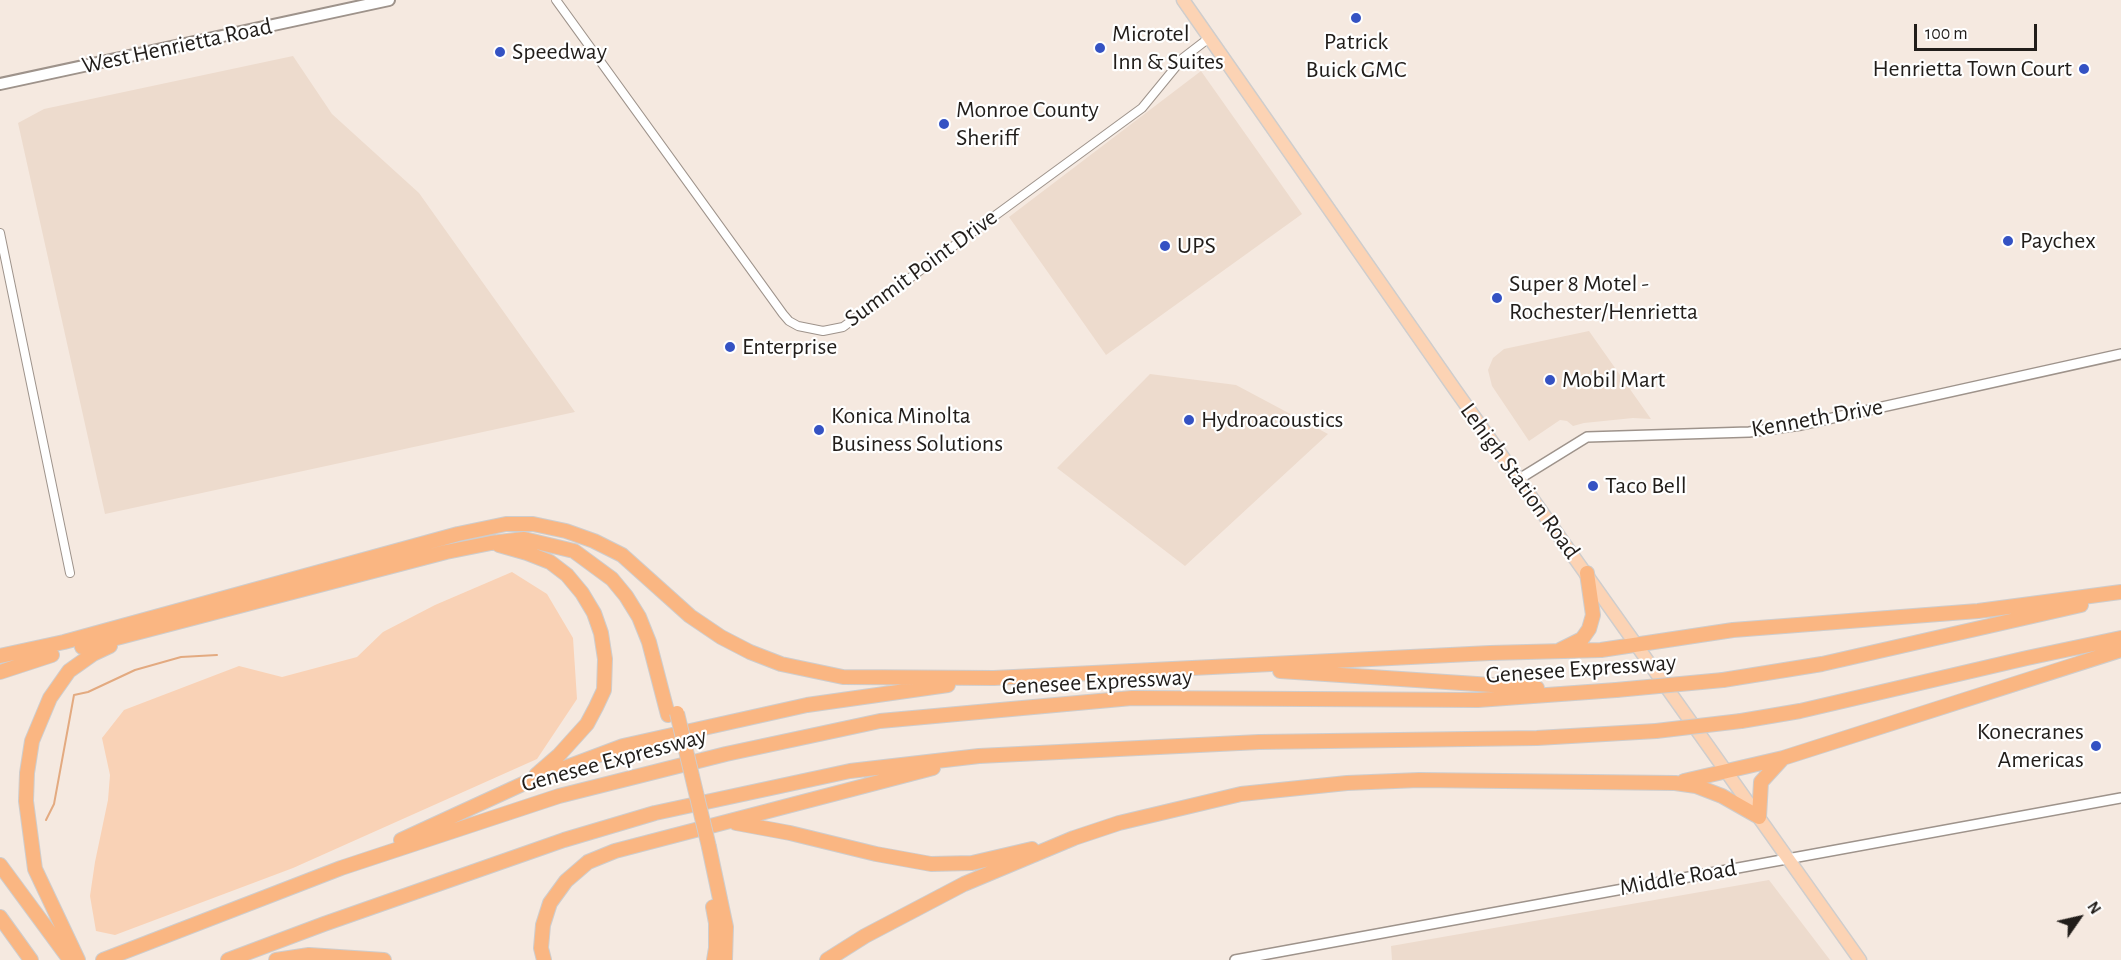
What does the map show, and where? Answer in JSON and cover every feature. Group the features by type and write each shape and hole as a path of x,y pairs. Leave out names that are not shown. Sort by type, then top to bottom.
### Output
{"highway":[{"path":"0,656 34,650 506,524 533,524 566,531 594,542 622,555 690,616 750,652 781,664 843,677 994,678 1490,653 1619,649 1733,630 1978,611 2121,594"},
{"path":"477,530 533,530 557,535 578,543 617,572 635,592 648,613 657,638 672,714 726,927 725,960"},
{"path":"0,672 38,659 446,552 524,539 574,551 612,579 639,617 672,714"},
{"path":"491,543 550,562 567,575 582,593 594,613 603,642 604,690 592,716 559,755 527,782"},
{"path":"1557,652 1582,639 1589,629 1593,615 1587,573"},
{"name":"Genesee Expressway","path":"107,958 341,868 559,796 726,754 880,721 1132,698 1478,700 1723,680 1833,661 2121,594"},
{"path":"78,960 35,869 26,801 32,741 50,698 69,670 93,654 142,632"},
{"path":"228,960 564,840 655,813 850,771 979,756 1259,742 1537,738 1656,731 1800,711 2121,638"},
{"path":"0,666 34,650"},
{"path":"1675,783 1783,758 2121,650"},
{"path":"1219,666 1581,691"},
{"path":"341,868 527,782 623,746 807,705 994,678"},
{"path":"544,960 541,948 543,925 550,903 566,881 588,862 615,851 979,756"},
{"path":"827,960 865,936 964,884 1074,838 1119,823 1241,794 1347,783 1419,780 1675,783 1696,786 1722,796 1758,817 1761,782 1783,758"},
{"path":"731,822 931,864 972,863 1074,838"},
{"path":"705,848 716,923 714,960"},
{"path":"0,865 70,960"},
{"path":"0,917 31,960"},
{"path":"276,960 309,955 384,960"}],"main road":[{"name":"West Henrietta Road","path":"0,84 389,0"},
{"name":"Lehigh Station Road","path":"1183,0 1860,960"}],"street":[{"name":"Summit Point Drive","path":"556,0 783,314 798,326 823,331 843,327 1142,108 1183,58 1209,38"},
{"path":"0,233 70,573"},
{"name":"Kenneth Drive","path":"1519,479 1587,437 1749,432 1801,425 2121,354"},
{"name":"Middle Road","path":"1235,960 2121,798"}],"shaded area":[{"path":"293,56 332,114 419,193 575,412 105,514 18,123 44,109"},
{"path":"1201,71 1302,214 1106,355 1009,217"},
{"path":"1589,331 1651,419 1633,418 1573,426 1567,421 1560,420 1529,441 1492,386 1488,370 1493,358 1504,349"},
{"path":"1150,374 1236,385 1328,434 1185,566 1057,468"},
{"path":"512,572 547,594 573,638 577,699 537,759 293,868 115,935 96,931 90,896 108,800 110,775 102,738 124,710 239,666 282,677 357,657 383,632 435,605"},
{"path":"1769,880 1830,960 1392,960 1391,946"}],"waterway":[{"path":"46,820 54,804 74,695 88,692 135,670 181,657 217,655"}],"place":[{"name":"Patrick Buick GMC","path":"1356,18"},
{"name":"Microtel Inn & Suites","path":"1100,48"},
{"name":"Speedway","path":"500,52"},
{"name":"Henrietta Town Court","path":"2084,69"},
{"name":"Monroe County Sheriff","path":"944,124"},
{"name":"Paychex","path":"2008,241"},
{"name":"UPS","path":"1165,246"},
{"name":"Super 8 Motel - Rochester/Henrietta","path":"1497,298"},
{"name":"Enterprise","path":"730,347"},
{"name":"Mobil Mart","path":"1550,380"},
{"name":"Hydroacoustics","path":"1189,420"},
{"name":"Konica Minolta Business Solutions","path":"819,430"},
{"name":"Taco Bell","path":"1593,486"},
{"name":"Konecranes Americas","path":"2096,746"}]}
